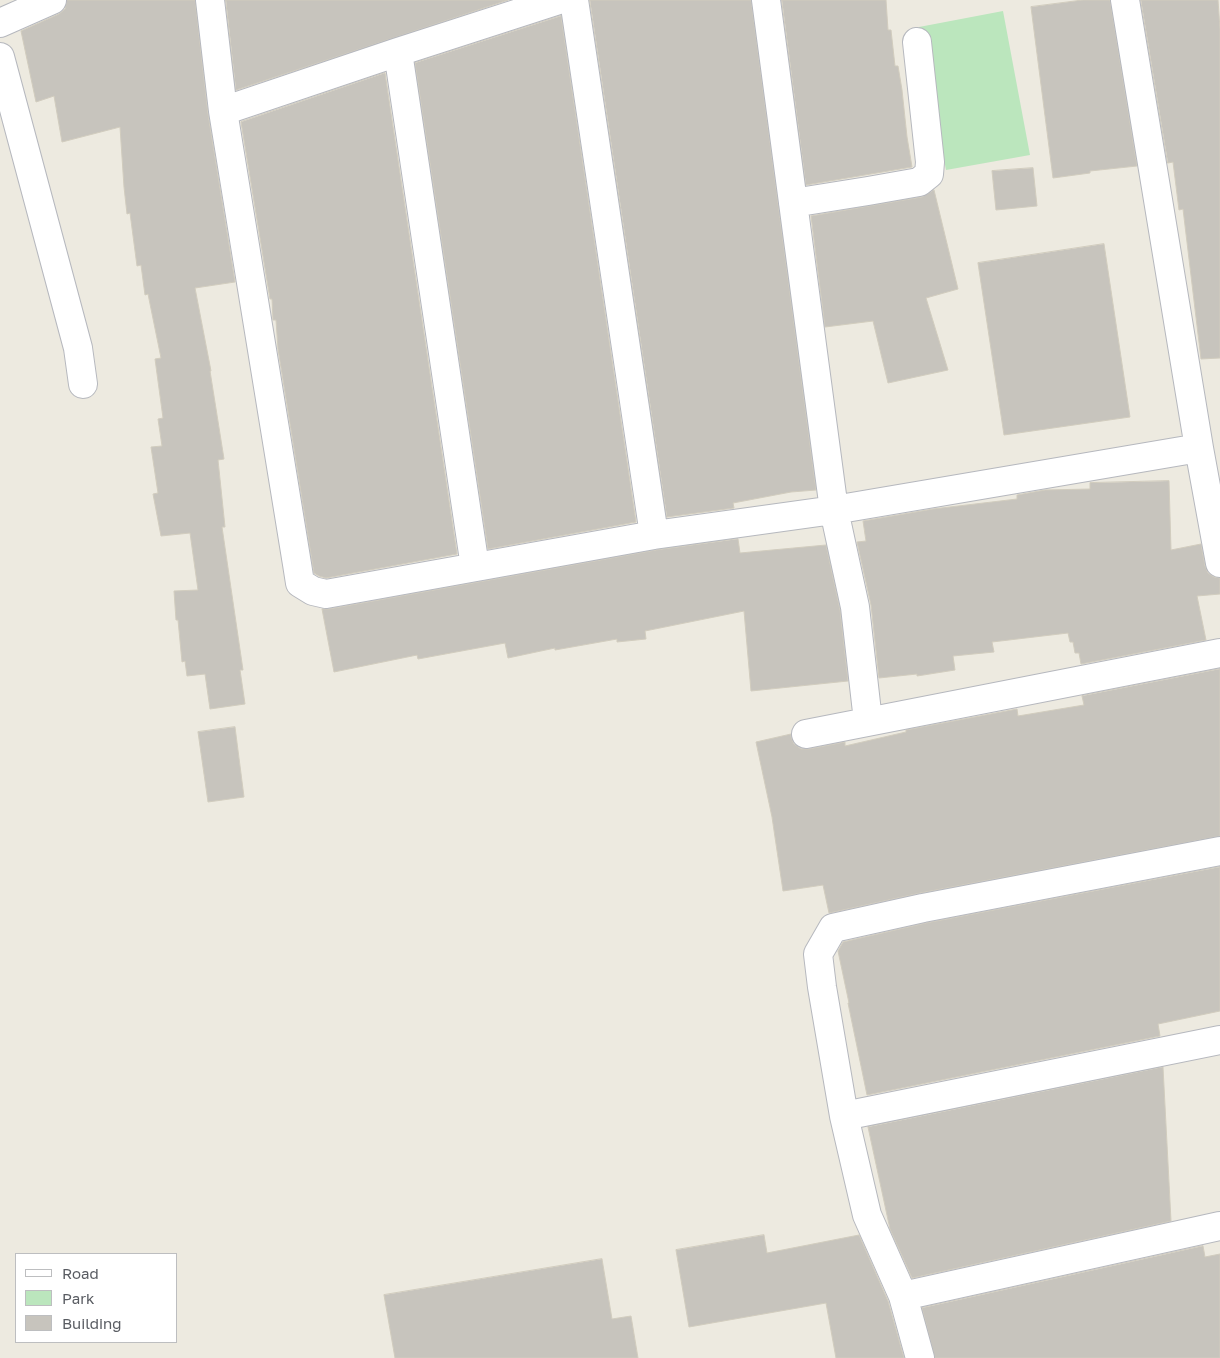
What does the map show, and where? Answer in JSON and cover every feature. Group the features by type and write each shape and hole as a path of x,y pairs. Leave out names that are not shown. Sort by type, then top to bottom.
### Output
{"street":[{"path":"0,23 52,0"},
{"path":"210,0 223,111 300,583 313,591 326,594 654,535 834,510 1199,448"},
{"path":"223,111 559,0"},
{"path":"574,0 654,535"},
{"path":"766,0 834,510 855,607 868,721"},
{"path":"1125,0 1199,448 1220,563"},
{"path":"793,203 919,182 929,174 930,162 917,42"},
{"path":"398,52 475,567"},
{"path":"0,57 76,340 83,384"},
{"path":"806,734 1220,653"},
{"path":"920,1358 903,1296 867,1215 844,1116 818,954 833,928 923,908 1220,851"},
{"path":"844,1116 1220,1040"},
{"path":"903,1296 1220,1226"}],"green space":[{"path":"1003,11 1030,155 946,170 919,27"}],"building":[{"path":"67,0 195,0 208,114 235,282 195,288 211,371 224,459 218,460 225,527 222,527 243,670 240,670 245,704 210,709 205,674 187,676 185,661 182,662 174,591 198,590 190,533 161,536 153,494 158,493 151,447 162,446 158,419 163,418 155,359 161,358 148,294 145,295 141,265 137,266 130,213 127,214 120,127 62,142 54,96 36,102 21,31 59,14 65,9"},
{"path":"226,0 508,0 236,90"},
{"path":"590,0 751,0 816,490 791,492 733,503 734,508 667,517"},
{"path":"782,0 886,0 888,30 891,30 895,66 898,66 912,167 806,185"},
{"path":"1083,0 1110,0 1137,166 1090,171 1090,173 1053,178 1031,7"},
{"path":"1141,0 1218,0 1220,29 1220,358 1201,359 1183,209 1179,210 1173,162 1168,163"},
{"path":"561,16 636,522 488,549 415,63"},
{"path":"385,73 457,554 326,578 314,573 278,349 276,320 273,320 272,299 270,299 241,122"},
{"path":"1033,168 1037,206 996,210 992,171"},
{"path":"934,190 958,289 926,298 948,370 888,383 873,321 825,327 811,216 922,197"},
{"path":"1104,244 1130,417 1004,435 978,263"},
{"path":"1169,481 1171,550 1201,544 1208,573 1220,578 1220,594 1197,596 1206,640 1081,664 1079,653 1075,653 1073,642 1070,642 1068,633 992,642 994,652 953,656 955,670 917,676 917,674 879,678 871,605 857,542 866,541 863,521 933,509 1017,499 1017,495 1045,490 1090,489 1090,483"},
{"path":"738,539 740,553 826,545 840,610 848,681 751,691 744,611 645,631 646,639 617,642 617,639 555,650 555,648 508,658 505,643 418,659 417,655 334,672 322,609 656,550"},
{"path":"1220,669 1220,836 920,893 829,913 823,885 783,891 772,817 756,742 791,734 794,744 801,749 845,742 845,746 906,732 906,730 1017,709 1018,716 1084,705 1082,696"},
{"path":"235,727 244,797 208,802 198,732"},
{"path":"1220,867 1220,1011 1158,1024 1160,1036 867,1095 838,951 843,942 926,923"},
{"path":"1163,1067 1171,1221 912,1278 890,1229 868,1127"},
{"path":"764,1235 767,1253 859,1235 888,1301 904,1358 836,1358 826,1303 689,1327 676,1250"},
{"path":"1203,1246 1205,1257 1220,1254 1220,1358 935,1358 922,1308"},
{"path":"602,1259 612,1319 631,1316 638,1358 395,1358 384,1295"}]}
